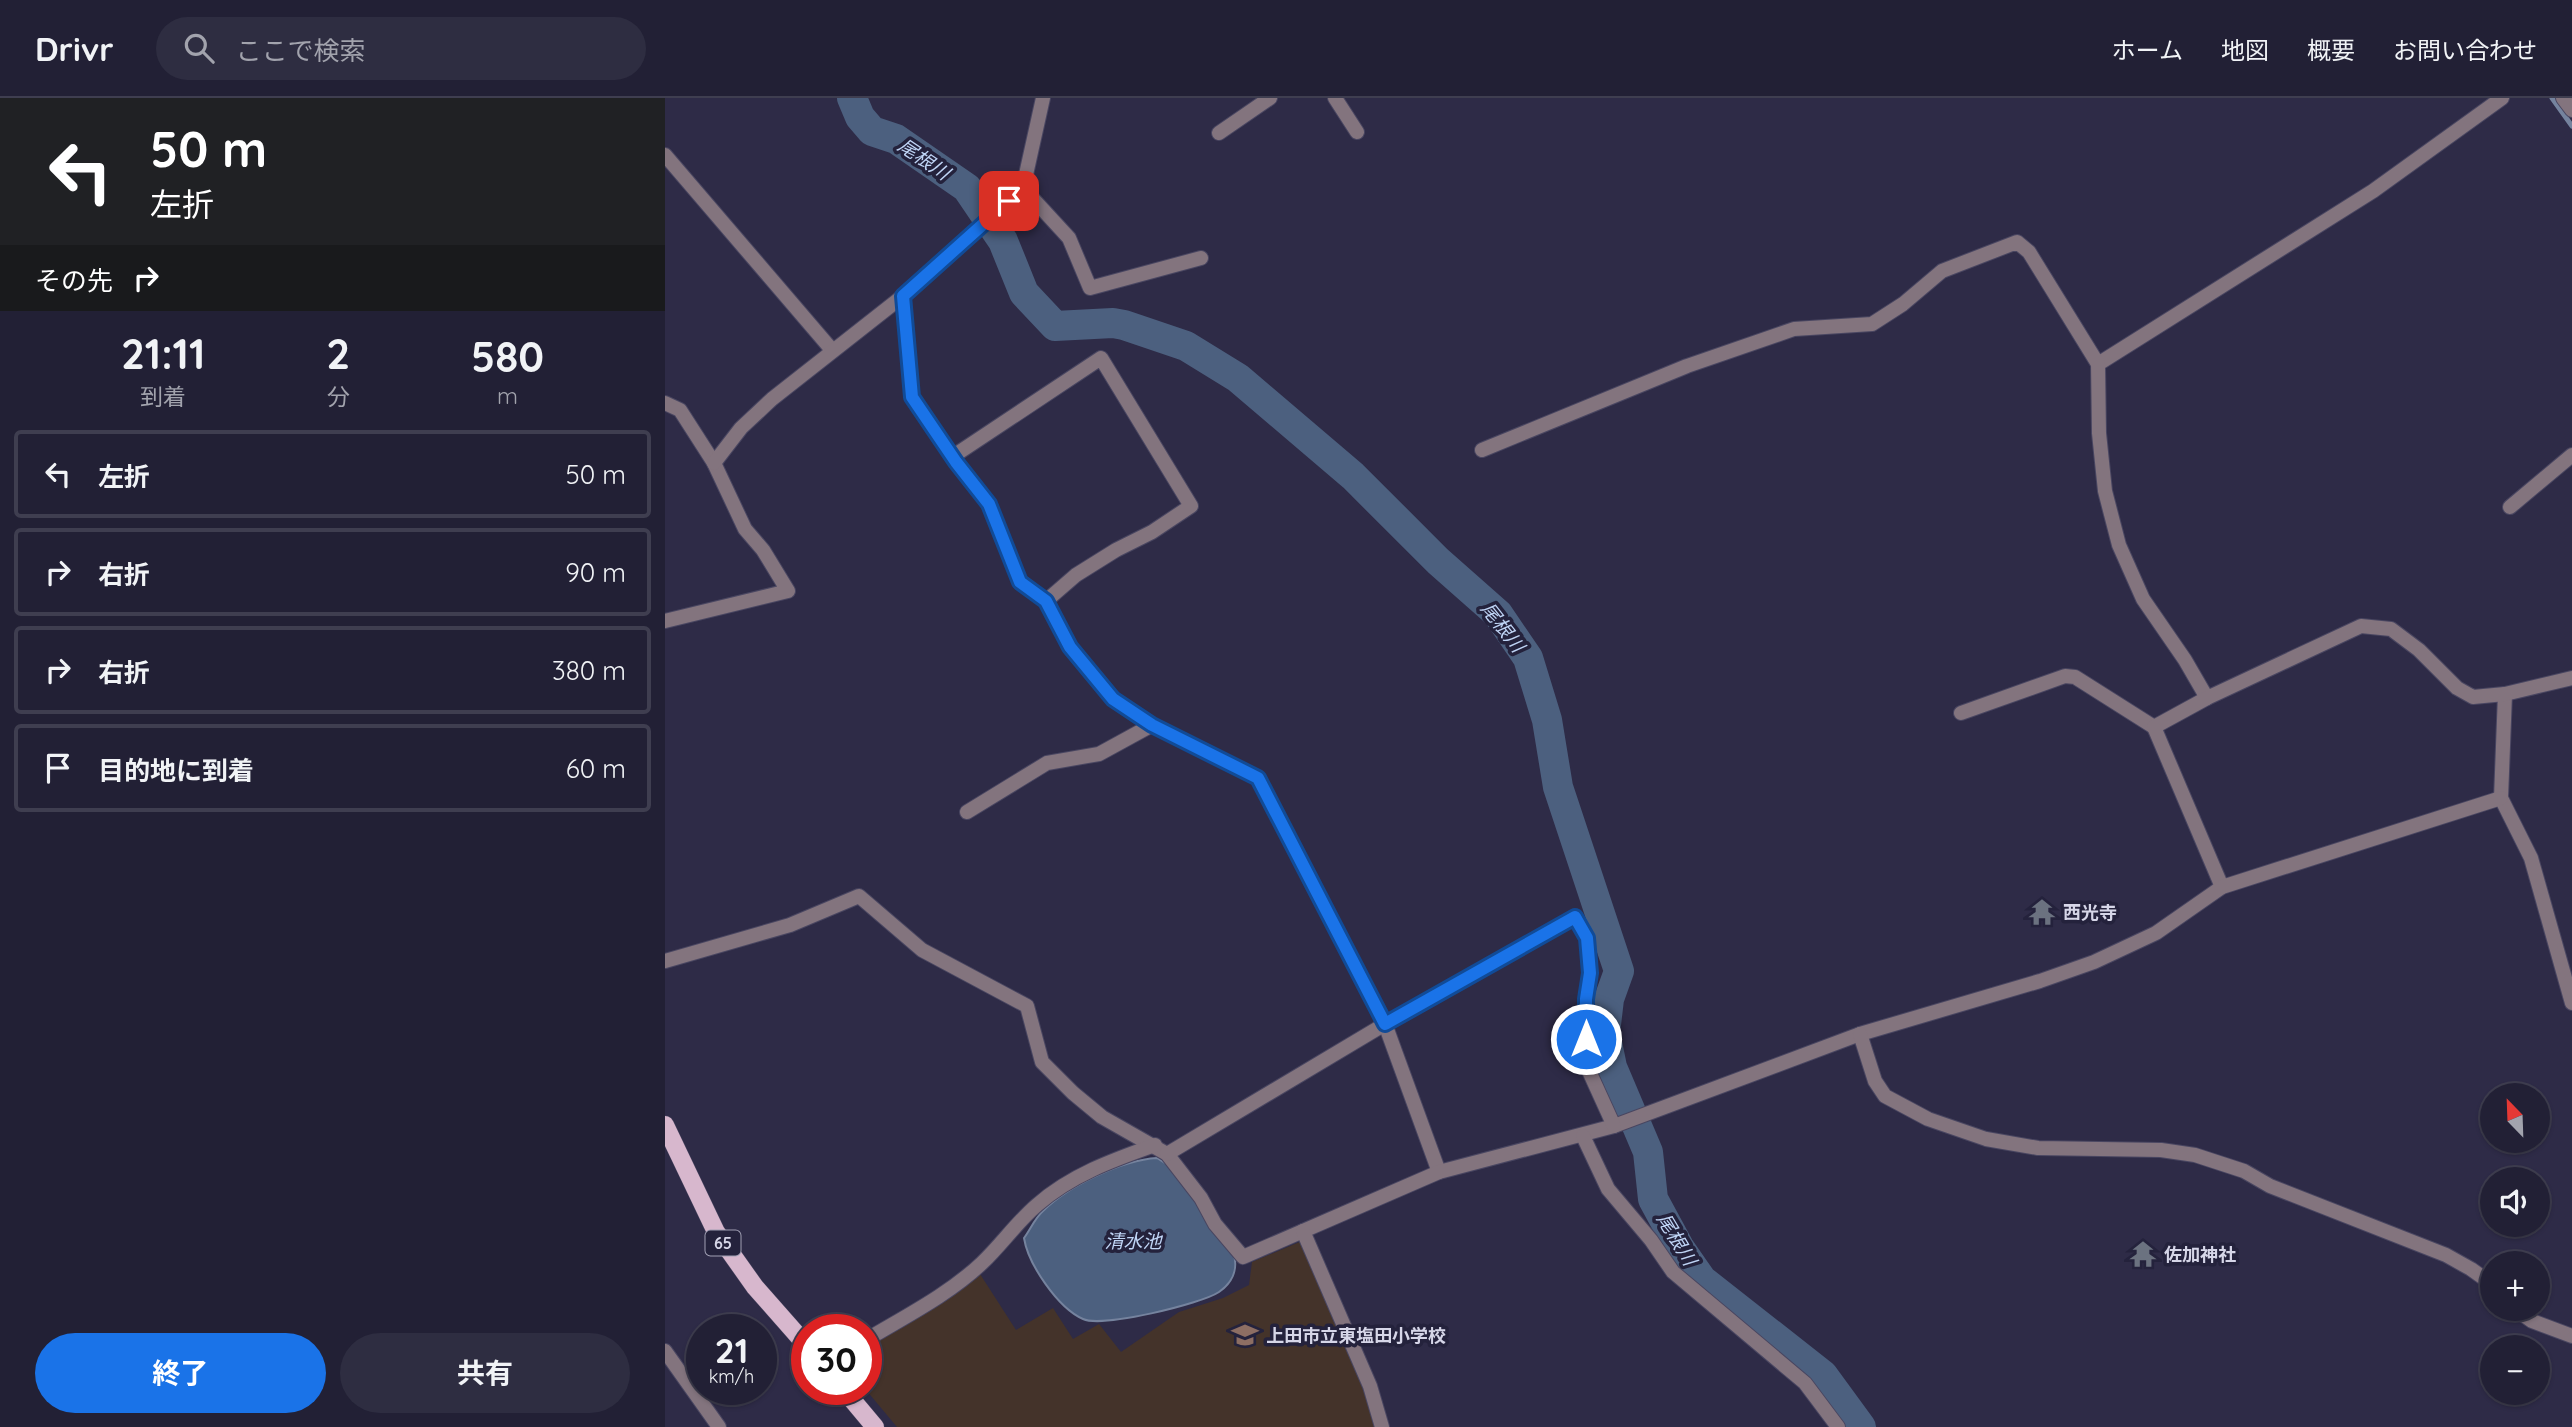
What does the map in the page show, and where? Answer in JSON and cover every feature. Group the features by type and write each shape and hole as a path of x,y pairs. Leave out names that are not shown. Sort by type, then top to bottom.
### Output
{"main road":[{"name":"65","path":"665,1125 708,1218 726,1248 755,1287 791,1328"},
{"path":"857,1405 876,1427"}],"street":[{"path":"714,463 749,421 832,350 903,296 1023,188 1043,98"},
{"path":"1219,133 1270,98"},
{"path":"1335,98 1357,132"},
{"path":"2098,364 2373,191 2502,98"},
{"path":"2563,98 2572,110"},
{"path":"665,155 832,350"},
{"path":"1023,188 1069,238 1090,288 1201,258"},
{"path":"1482,450 1687,366 1794,329 1872,324 1903,304 1943,271 2017,242 2029,252 2098,364 2099,433 2105,491 2119,545 2143,599 2185,660 2207,698"},
{"path":"903,296 912,397 952,457 989,504 1020,582 1046,601 1070,647 1113,699 1152,725 1258,778 1385,1024 1439,1172"},
{"path":"952,457 1101,358 1191,506 1152,532 1076,575 1046,601"},
{"path":"665,403 680,410 714,463 745,529 763,550 788,591 665,621"},
{"path":"2510,508 2572,455"},
{"path":"2154,727 2207,698 2361,626 2391,628 2419,650 2457,688 2473,696 2505,694 2572,678"},
{"path":"1961,713 2065,676 2075,677 2154,727 2222,887"},
{"path":"2505,694 2501,798 2531,858 2572,1003"},
{"path":"967,812 1047,762 1099,754 1152,725"},
{"path":"665,961 790,925 859,896 922,950 1027,1006 1042,1062 1073,1093 1102,1116 1161,1149 1201,1198 1215,1224 1243,1257 1439,1172 1583,1136 1860,1034 2040,981 2094,962 2156,933 2222,887 2501,798"},
{"path":"882,1331 940,1297 982,1263 1037,1205 1073,1179 1110,1160 1161,1149 1575,917 1587,938 1590,973 1586,999 1586,1039 1589,1071 1620,1124"},
{"path":"1860,1034 1875,1081 1885,1096 1928,1119 1986,1139 2038,1148 2161,1150 2195,1155 2244,1171 2270,1186 2446,1255 2480,1275"},
{"path":"1583,1136 1608,1189 1651,1240 1673,1272 1805,1383 1838,1427"},
{"path":"1303,1231 1370,1386 1382,1427"},
{"path":"2532,1321 2572,1336"},
{"path":"665,1351 719,1427"}],"shaded area":[{"name":"上田市立東塩田小学校","path":"1302,1241 1367,1387 1378,1427 897,1427 879,1405 882,1405 882,1338 943,1302 980,1274 1016,1330 1053,1308 1073,1339 1099,1324 1121,1352 1179,1312 1223,1298 1249,1285 1252,1262"}],"water":[{"name":"清水池","path":"1157,1158 1171,1167 1234,1255 1233,1276 1219,1292 1193,1303 1130,1318 1094,1321 1083,1319 1054,1295 1031,1260 1024,1238 1043,1211 1066,1192 1112,1169"}],"waterway":[{"name":"尾根川","path":"852,98 860,117 872,131 896,139 967,188 1003,241 1024,293 1055,326 1113,323 1124,325 1186,346 1238,378 1353,476 1438,561 1498,614 1528,658 1547,720 1558,787 1619,971 1609,999 1605,1033 1612,1067 1648,1152 1653,1199 1679,1247 1702,1280 1823,1375 1861,1427"},
{"path":"2552,98 2572,126"}],"place":[{"name":"西光寺","path":"2042,912"},
{"name":"佐加神社","path":"2143,1254"},
{"name":"上田市立東塩田小学校","path":"1245,1335"}],"route":[{"path":"1009,201 903,296 912,397 956,462 989,504 1020,582 1046,601 1070,647 1113,699 1152,725 1258,778 1385,1024 1575,917 1587,938 1590,973 1586,999 1586,1039"}]}
